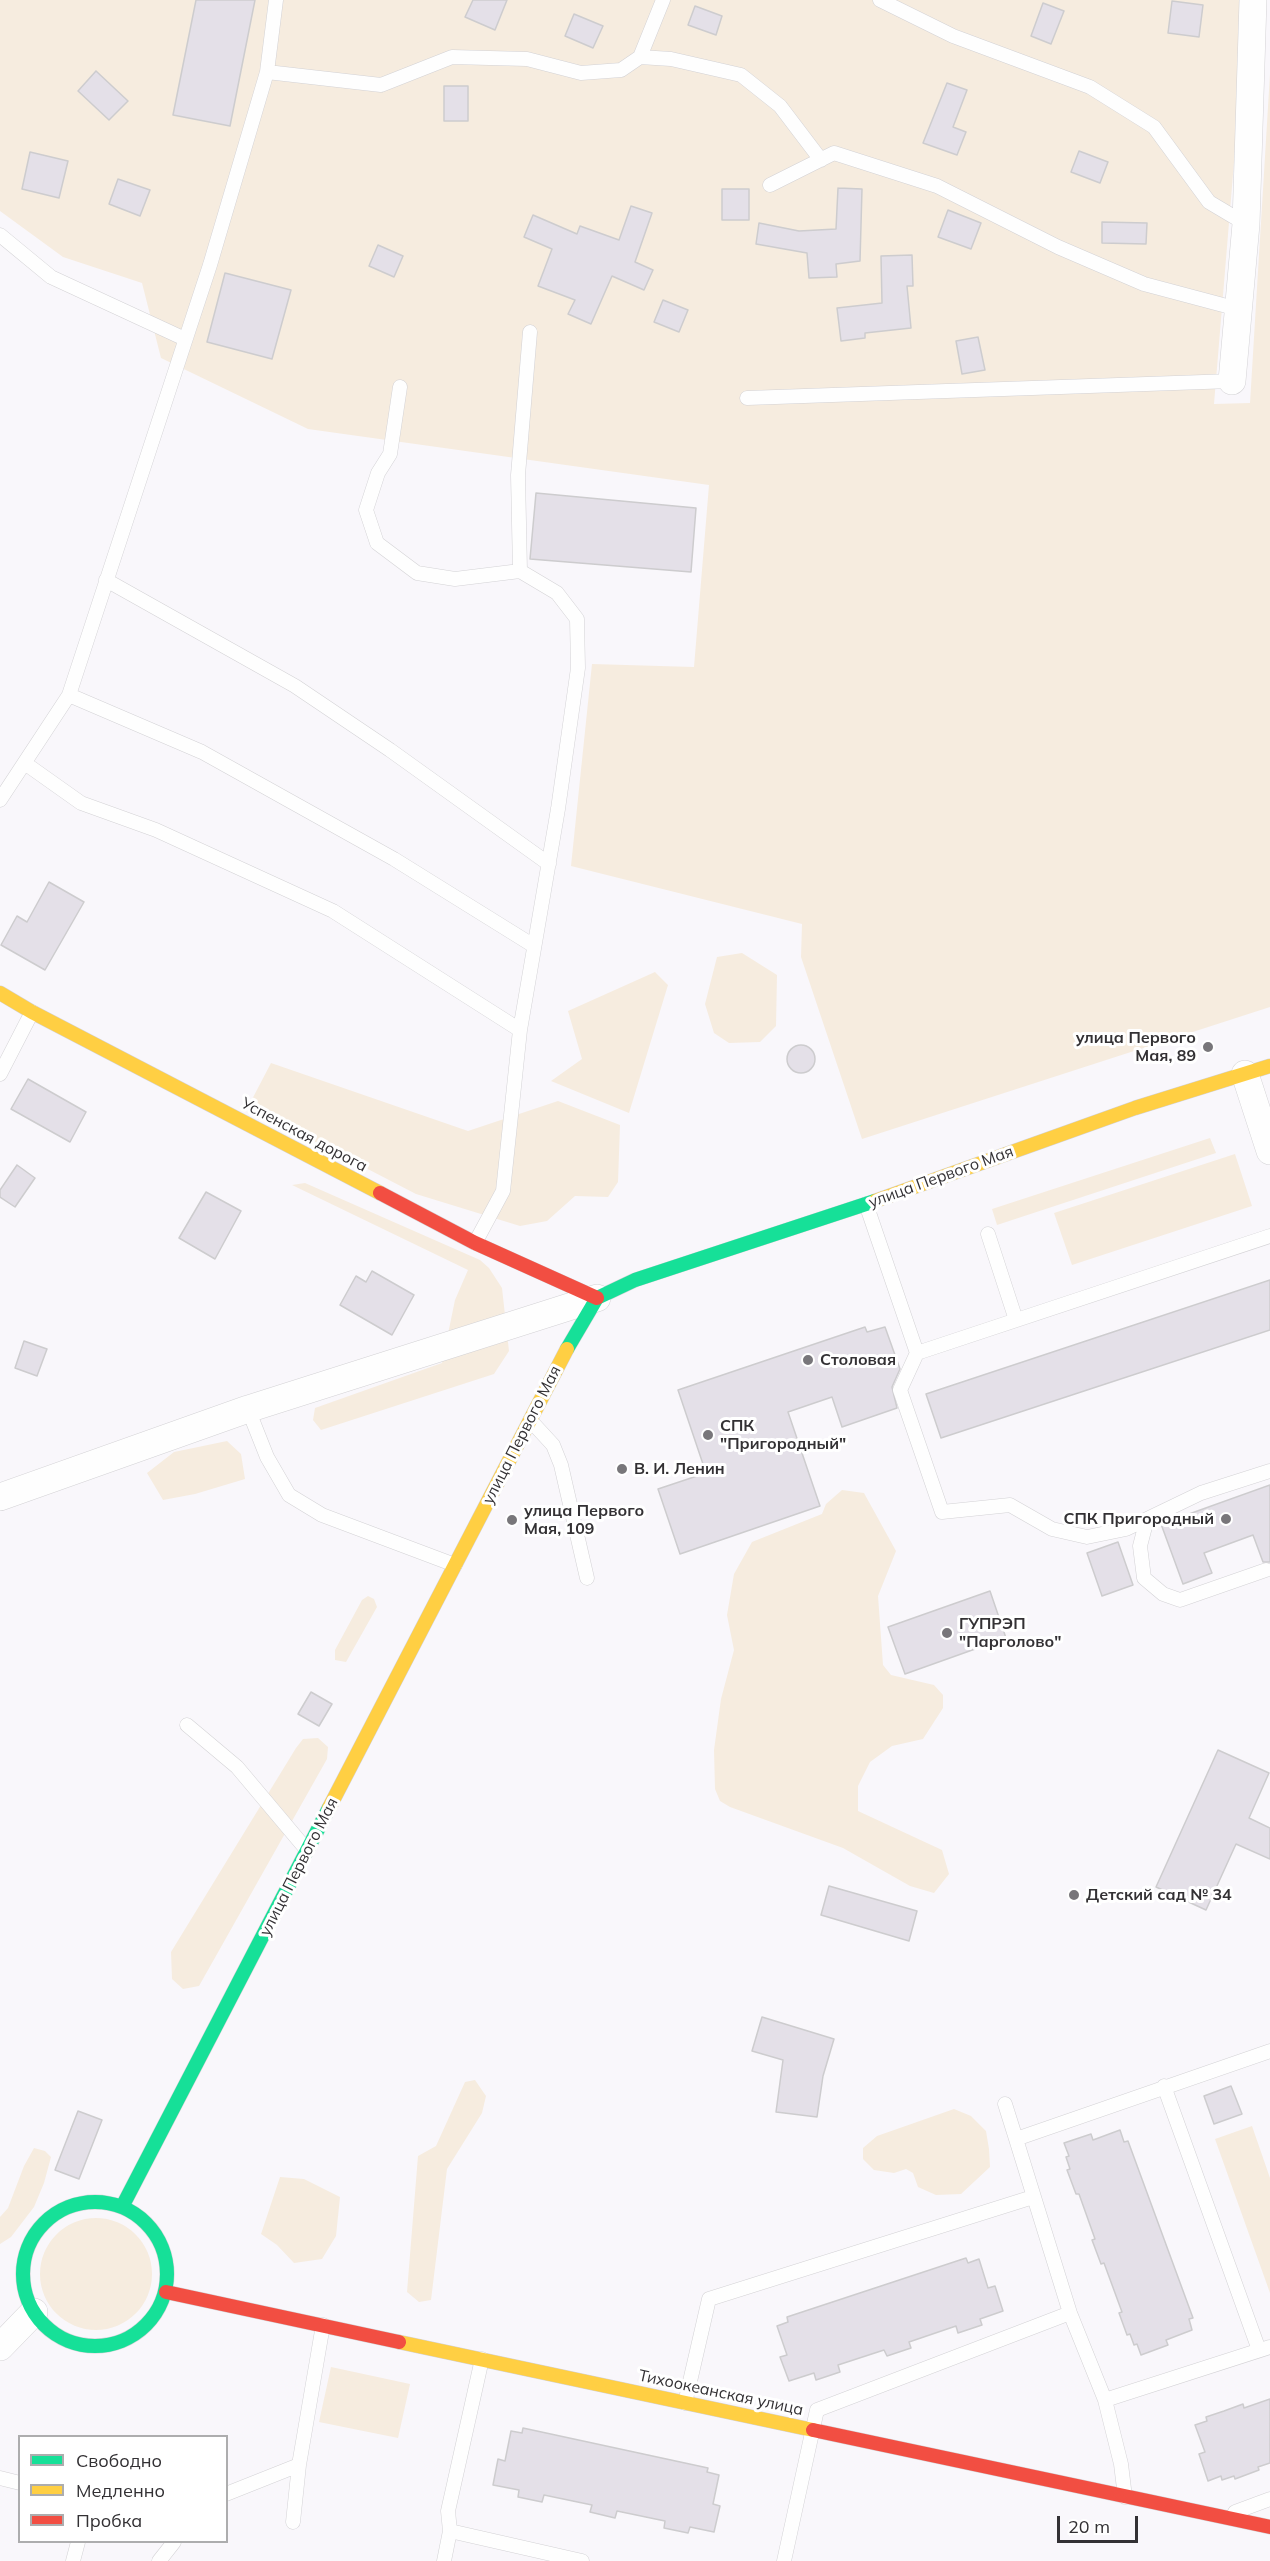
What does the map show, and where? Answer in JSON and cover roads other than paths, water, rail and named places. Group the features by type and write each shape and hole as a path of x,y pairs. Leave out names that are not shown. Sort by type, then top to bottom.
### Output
{"street":[{"path":"1232,381 1246,224 1253,0"},
{"name":"Успенская дорога","path":"0,993 32,1012 475,1244 597,1298"},
{"path":"1258,1070 1270,1151"},
{"name":"улица Первого Мая","path":"122,2207 575,1333 597,1298 635,1280 866,1204 1135,1108 1258,1070"},
{"path":"0,1497 248,1409 597,1298"},
{"path":"100,2202 122,2207 144,2220 160,2241 167,2266 166,2292 154,2317 140,2330 133,2336 107,2345 79,2344 53,2332 12,2328 25,2291 23,2269 28,2247 40,2227 57,2213 78,2204 100,2202"},
{"name":"Тихоокеанская улица","path":"166,2292 1270,2528"}],"lane":[{"path":"0,800 26,764 69,695 210,265 267,72 276,0"},
{"path":"267,72 381,84 452,57 526,59 581,73 621,70 640,57 663,0"},
{"path":"880,0 953,36 1090,87 1154,127 1209,202 1246,224"},
{"path":"640,57 671,59 741,75 780,106 821,160"},
{"path":"770,185 834,153 937,186 1058,247 1144,284 1238,309"},
{"path":"0,235 51,277 185,339"},
{"path":"520,571 518,475 530,332"},
{"path":"747,398 1232,381"},
{"path":"400,387 390,454 378,473 366,510 376,543 417,573 455,579 520,571 557,593 577,619 578,668 549,864 520,1030 503,1191 475,1244"},
{"path":"106,580 296,686 549,864"},
{"path":"69,695 202,752 394,859 534,946"},
{"path":"26,764 81,802 156,830 333,911 520,1030"},
{"path":"0,1074 32,1012"},
{"path":"866,1204 917,1353 900,1390 942,1512 1010,1505 1052,1528 1087,1538 1126,1529 1201,1493 1270,1471"},
{"path":"988,1234 1016,1320"},
{"path":"917,1353 1270,1236"},
{"path":"248,1409 267,1456 289,1494 322,1515 455,1564"},
{"path":"530,1420 553,1445 561,1465 587,1578"},
{"path":"1147,1519 1140,1546 1144,1578 1163,1594 1180,1600 1266,1570"},
{"path":"188,1725 237,1767 307,1850"},
{"path":"1016,2139 1270,2051"},
{"path":"1105,2400 1265,2348 1164,2086"},
{"path":"1005,2104 1070,2313 1105,2400 1121,2464 1125,2497"},
{"path":"685,2403 709,2299 1034,2197"},
{"path":"784,2561 817,2410 1070,2313"},
{"path":"293,2522 299,2465 323,2325"},
{"path":"444,2561 450,2531 448,2511 482,2359"},
{"path":"228,2493 299,2465"},
{"path":"0,2478 18,2482"},
{"path":"1221,2517 1270,2499"},
{"path":"450,2531 582,2561"},
{"path":"73,2561 78,2543"},
{"path":"159,2561 172,2543"}],"place":[{"name":"улица Первого Мая, 89","path":"1208,1047"},
{"name":"Столовая","path":"808,1360"},
{"name":"СПК \"Пригородный\"","path":"708,1435"},
{"name":"В. И. Ленин","path":"622,1469"},
{"name":"СПК Пригородный","path":"1226,1519"},
{"name":"улица Первого Мая, 109","path":"512,1520"},
{"name":"ГУПРЭП \"Парголово\"","path":"947,1633"},
{"name":"Детский сад № 34","path":"1074,1895"}]}
